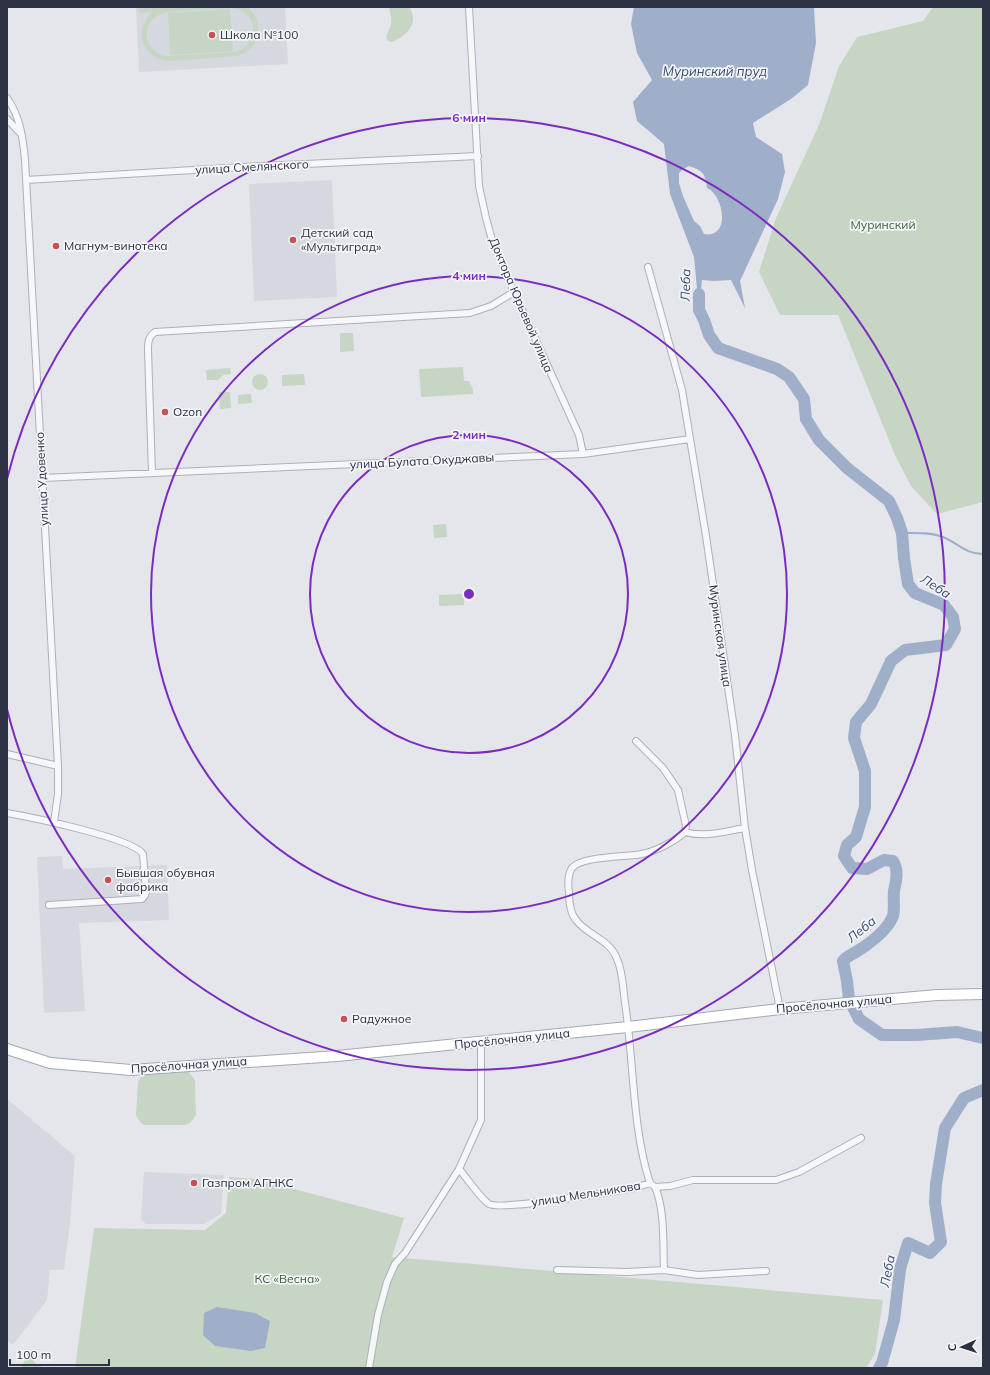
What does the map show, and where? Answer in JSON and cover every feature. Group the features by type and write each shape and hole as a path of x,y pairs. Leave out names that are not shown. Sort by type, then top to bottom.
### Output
{"main road":[{"name":"Просёлочная улица","path":"7,1049 41,1060 80,1066 131,1070 337,1056 628,1027 838,1003 937,995 983,994"}],"street":[{"name":"Доктора Юрьевой улица","path":"469,7 479,186 486,218 492,240 514,292 579,435 583,454"},
{"name":"улица Удовенко","path":"7,98 15,114 22,135 26,180 58,766 58,794 54,822"},
{"path":"15,114 7,118 22,135"},
{"name":"улица Смелянского","path":"26,180 262,166 478,156"},
{"name":"Муринская улица","path":"648,267 682,390 707,544 735,735 745,828 780,1009"},
{"path":"152,473 148,342 151,335 155,332 245,328 470,313 491,306 514,292"},
{"name":"улица Булата Окуджавы","path":"42,478 583,454 690,439"},
{"path":"636,741 663,768 678,790 686,826 685,832 679,838 668,844 642,854 612,857 575,864 571,870 568,884 569,905 575,920 585,929 610,946 617,958 628,1027 639,1131 650,1183"},
{"path":"7,754 58,766"},
{"path":"7,813 54,822 120,841 142,852 144,858 146,892 144,898 140,900 49,905"},
{"path":"685,832 700,834 745,828"},
{"path":"369,1368 378,1315 390,1274 395,1264 404,1253 459,1169 481,1120 481,1042"},
{"name":"улица Мельникова","path":"459,1169 485,1201 491,1205 517,1205 635,1188 650,1183 655,1187 670,1186 693,1180 776,1180 799,1172 861,1138"},
{"path":"655,1187 658,1194 662,1225 664,1270"},
{"path":"557,1270 626,1272 664,1270 698,1275 766,1271"}],"shaded area":[{"name":"Школа №100","path":"136,7 285,7 288,64 139,72"},
{"name":"Детский сад «Мультиград»","path":"332,180 337,297 254,301 249,184"},
{"path":"62,856 63,869 167,865 169,920 79,923 85,1011 44,1013 37,857"},
{"path":"7,1099 75,1156 70,1224 64,1270 50,1270 47,1300 13,1345 7,1341"},
{"path":"144,1172 224,1175 221,1214 204,1224 146,1224 141,1220"}],"green space":[{"path":"247,7 257,19 258,34 252,47 239,56 170,61 153,56 147,50 143,43 143,28 146,20 152,12 139,13 139,8","holes":["230,8 240,10 247,15 251,21 253,28 252,36 249,43 242,49 233,52 166,56 157,52 151,47 148,40 148,26 152,20 159,15 168,12"]},
{"path":"389,7 409,7 413,18 407,33 391,42 387,40 387,34 391,22"},
{"name":"Муринский","path":"933,7 983,7 983,502 937,514 911,486 895,455 838,315 780,315 759,272 776,218 819,125 839,66 857,37 923,21"},
{"path":"230,9 233,51 170,55 168,13"},
{"path":"340,333 353,333 354,351 340,352"},
{"path":"463,367 464,381 469,381 473,389 473,394 421,397 419,369"},
{"path":"230,368 231,374 223,375 218,380 207,380 206,370"},
{"path":"260,374 266,376 268,382 266,388 260,390 254,388 252,382 254,376"},
{"path":"304,374 305,385 282,386 282,375"},
{"path":"219,392 230,392 231,408 220,409"},
{"path":"251,394 252,403 238,404 238,395"},
{"path":"446,524 447,537 434,538 433,525"},
{"path":"464,594 464,605 439,606 439,595"},
{"path":"187,1070 195,1080 196,1115 190,1123 185,1125 144,1125 140,1122 136,1115 138,1082 141,1076 146,1073"},
{"name":"КС «Весна»","path":"229,1177 256,1179 404,1218 392,1257 883,1300 875,1354 866,1368 75,1368 94,1228 205,1230 226,1213"},
{"path":"29,1357 33,1359 36,1365 41,1365 41,1368 21,1368 26,1358"}],"water":[{"name":"Муринский пруд","path":"634,7 814,7 816,43 808,85 791,99 753,123 756,137 782,154 785,172 778,199 740,281 745,308 731,280 702,280 699,310 694,257 670,194 664,144 637,121 633,102 652,80 637,53 631,24","holes":["689,166 701,171 707,188 713,192 721,207 721,223 718,230 713,234 704,234 700,226 694,221 679,183 679,173"]},
{"path":"217,1307 255,1313 270,1321 265,1348 251,1351 215,1346 203,1335 204,1313"}],"waterway":[{"name":"Леба","path":"699,294 699,310 709,335 718,348 777,369 789,377 804,399 806,419 819,440 847,468 889,501 902,533 908,584 915,593 944,605 953,617 955,629 946,645 905,650 891,661 871,704 856,722 854,738 865,771 865,807 856,837 847,845 844,856 852,868 867,869 884,860 893,861 896,868 894,913 887,927 882,932 872,941 843,961 849,999 859,1019 882,1035 917,1035 957,1032 983,1038"},
{"path":"902,533 938,535 966,550 977,554 983,554"},
{"name":"Леба","path":"879,1368 882,1363 894,1320 900,1269 908,1243 930,1253 941,1242 935,1203 936,1184 945,1128 964,1098 983,1090"}],"place":[{"name":"Школа №100","path":"212,35"},
{"name":"Детский сад «Мультиград»","path":"293,240"},
{"name":"Магнум-винотека","path":"56,246"},
{"name":"Ozon","path":"165,412"},
{"name":"Бывшая обувная фабрика","path":"108,880"},
{"name":"Радужное","path":"344,1019"},
{"name":"Газпром АГНКС","path":"194,1183"}]}
